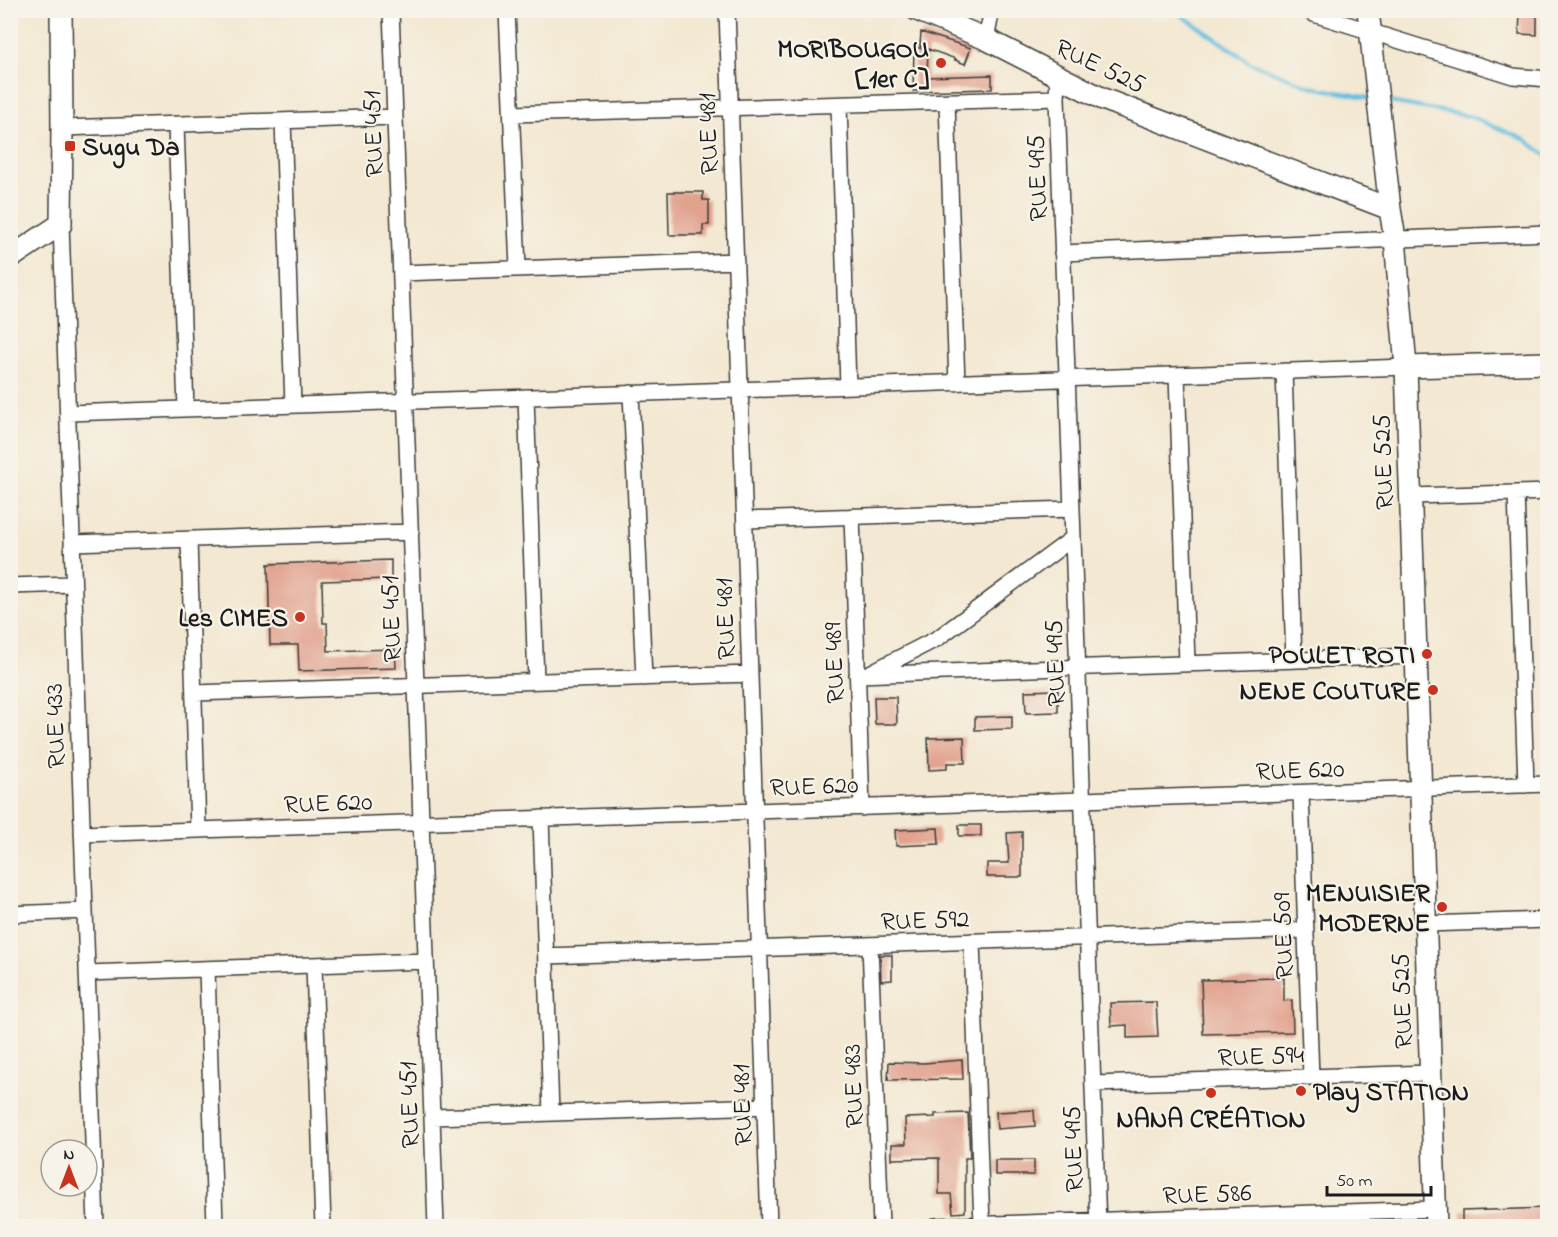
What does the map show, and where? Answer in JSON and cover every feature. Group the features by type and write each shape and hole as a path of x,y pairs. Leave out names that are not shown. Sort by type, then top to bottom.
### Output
{"main road":[{"path":"10,258 61,224 61,10"},
{"path":"1368,10 1390,209"},
{"name":"RUE 525","path":"921,11 986,39 1103,99 1390,209 1395,239 1406,367 1435,1218"},
{"path":"1406,367 1548,363"}],"street":[{"name":"RUE 451","path":"391,10 436,1227"},
{"path":"507,10 518,268"},
{"name":"RUE 481","path":"727,10 769,1227"},
{"path":"986,39 992,10"},
{"path":"1307,10 1513,76 1548,79"},
{"name":"RUE 495","path":"1058,77 1062,253 1098,1224"},
{"path":"512,114 1057,98"},
{"path":"947,102 957,382"},
{"path":"838,105 848,386"},
{"path":"62,129 395,117"},
{"path":"283,121 293,405"},
{"path":"176,125 186,409"},
{"name":"RUE 433","path":"61,224 96,1227"},
{"path":"1062,253 1548,233"},
{"path":"401,273 736,261"},
{"path":"68,413 1406,367"},
{"path":"1284,371 1294,660"},
{"path":"1177,375 1187,663"},
{"path":"631,393 644,678"},
{"path":"526,397 536,681"},
{"path":"1411,496 1548,492"},
{"path":"1516,493 1526,785"},
{"path":"745,520 1072,509"},
{"name":"RUE 489","path":"852,516 863,675 862,808"},
{"path":"72,543 411,532"},
{"path":"863,675 938,638 1073,538"},
{"path":"189,540 198,830"},
{"path":"10,586 74,584"},
{"path":"863,675 1416,656"},
{"path":"194,693 750,674"},
{"name":"RUE 620","path":"82,834 1548,784"},
{"name":"RUE 509","path":"1301,793 1311,1077"},
{"path":"541,818 551,1113"},
{"path":"10,914 85,911"},
{"path":"1425,924 1548,920"},
{"name":"RUE 592","path":"546,956 1305,930"},
{"path":"972,941 981,1225"},
{"name":"RUE 483","path":"870,945 881,1227"},
{"path":"87,973 426,961"},
{"path":"314,965 323,1227"},
{"path":"207,969 215,1227"},
{"name":"RUE 594","path":"1093,1084 1430,1073"},
{"path":"432,1117 765,1106"},
{"name":"RUE 586","path":"935,1227 1435,1218"}],"building":[{"path":"1520,13 1537,14 1537,35 1519,34"},
{"path":"921,32 971,48 965,64 928,49 927,77 992,75 992,89 913,91 914,48 926,48 920,46"},
{"path":"668,192 703,192 703,200 709,200 709,225 703,225 703,235 669,235"},
{"path":"391,560 391,579 322,581 323,623 327,623 328,651 395,649 396,668 299,671 298,645 270,645 268,564"},
{"path":"1058,690 1058,712 1026,713 1025,691"},
{"path":"874,697 896,697 897,724 875,724"},
{"path":"1012,716 1012,729 975,730 975,717"},
{"path":"964,737 965,763 947,763 947,769 929,770 928,738"},
{"path":"959,825 981,825 981,836 959,836"},
{"path":"938,828 939,844 896,846 895,830"},
{"path":"1022,832 1022,877 987,877 987,863 1009,863 1007,833"},
{"path":"880,955 892,955 892,980 881,981"},
{"path":"1284,978 1284,1001 1292,1000 1293,1032 1203,1034 1201,980"},
{"path":"1156,1002 1158,1037 1127,1038 1127,1025 1111,1026 1110,1003"},
{"path":"962,1060 963,1079 888,1080 889,1062 924,1063"},
{"path":"1034,1110 1035,1126 997,1129 996,1112"},
{"path":"968,1113 970,1158 965,1158 965,1212 953,1213 951,1194 939,1194 939,1158 892,1159 892,1144 906,1144 905,1118"},
{"path":"995,1160 1034,1160 1034,1175 995,1175"},
{"path":"1548,1208 1548,1227 1462,1227 1462,1211"}],"waterway":[{"path":"1174,10 1251,63 1312,87 1370,98"},
{"path":"1384,101 1469,116 1526,140 1548,157"}],"place":[{"name":"MORIBOUGOU [1er C]","path":"941,63"},
{"name":"Sugu Da","path":"70,146"},
{"name":"Les CIMES","path":"300,617"},
{"name":"POULET ROTI","path":"1427,654"},
{"name":"NENE COUTURE","path":"1433,690"},
{"name":"MENUISIER MODERNE","path":"1442,907"},
{"name":"Play STATION","path":"1301,1091"},
{"name":"NANA CRÉATION","path":"1211,1093"}]}
